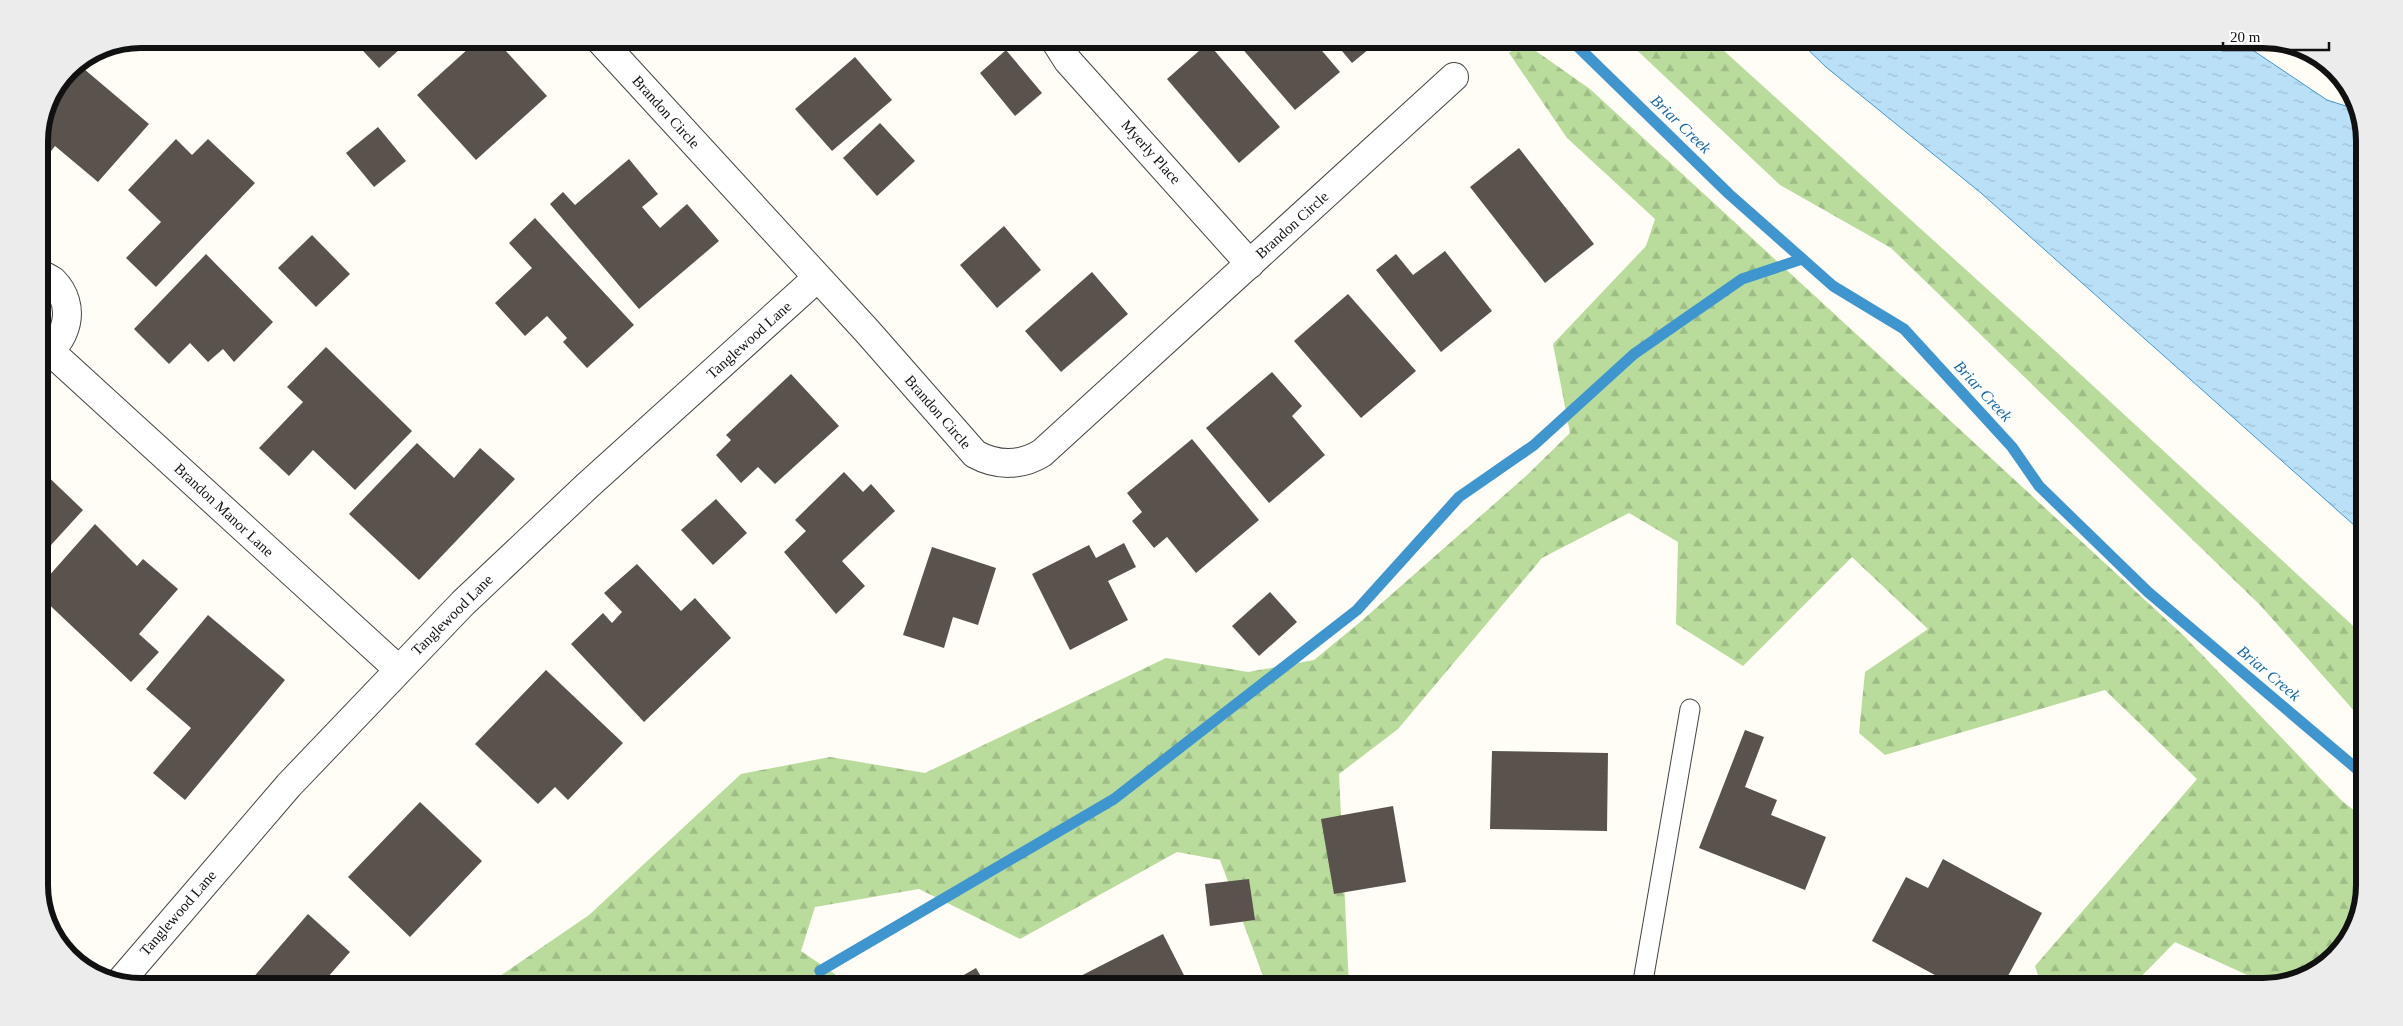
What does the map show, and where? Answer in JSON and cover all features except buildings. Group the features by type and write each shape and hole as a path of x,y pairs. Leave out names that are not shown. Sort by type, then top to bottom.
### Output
{"street":[{"name":"Brandon Circle","path":"608,48 975,454 985,460 1009,464 1032,459 1042,453 1454,77"},
{"name":"Myerly Place","path":"1060,48 1068,61 1250,264"},
{"name":"Tanglewood Lane","path":"124,977 289,785 463,603 587,486 817,278"},
{"name":"Brandon Manor Lane","path":"48,279 53,282 64,298 68,317 63,336 48,352"},
{"name":"Brandon Manor Lane","path":"48,358 398,669"}],"lane":[{"path":"1644,978 1690,709"}],"green space":[{"path":"1515,48 1532,48 1590,89 2184,636 2342,801 2356,812 2356,885 2354,904 2346,927 2324,955 2304,969 2292,974 2281,977 2254,978 2175,942 2140,978 2039,978 2035,966 2197,779 2105,690 1885,755 1859,733 1865,672 1928,629 1852,557 1743,666 1676,624 1678,542 1629,513 1542,558 1398,729 1339,774 1349,978 1264,978 1220,860 1177,852 1020,939 919,889 815,907 801,951 841,978 497,978 589,915 741,774 830,757 925,773 1166,658 1248,672 1314,660 1359,623 1526,476 1570,433 1553,344 1646,246 1655,219 1567,138 1509,53"},
{"path":"1635,48 1721,48 2038,335 2356,628 2356,713 2260,605 1891,248 1780,185"}],"water":[{"path":"1806,48 2249,48 2327,100 2349,107 2354,122 2355,135 2356,526 1981,193 1826,67"}],"waterway":[{"name":"Briar Creek","path":"1579,48 1729,194 1833,286 1904,329 2012,447 2039,486 2148,592 2356,768"},
{"path":"820,971 1114,799 1357,610 1459,497 1534,445 1634,354 1742,279 1802,259"}]}
